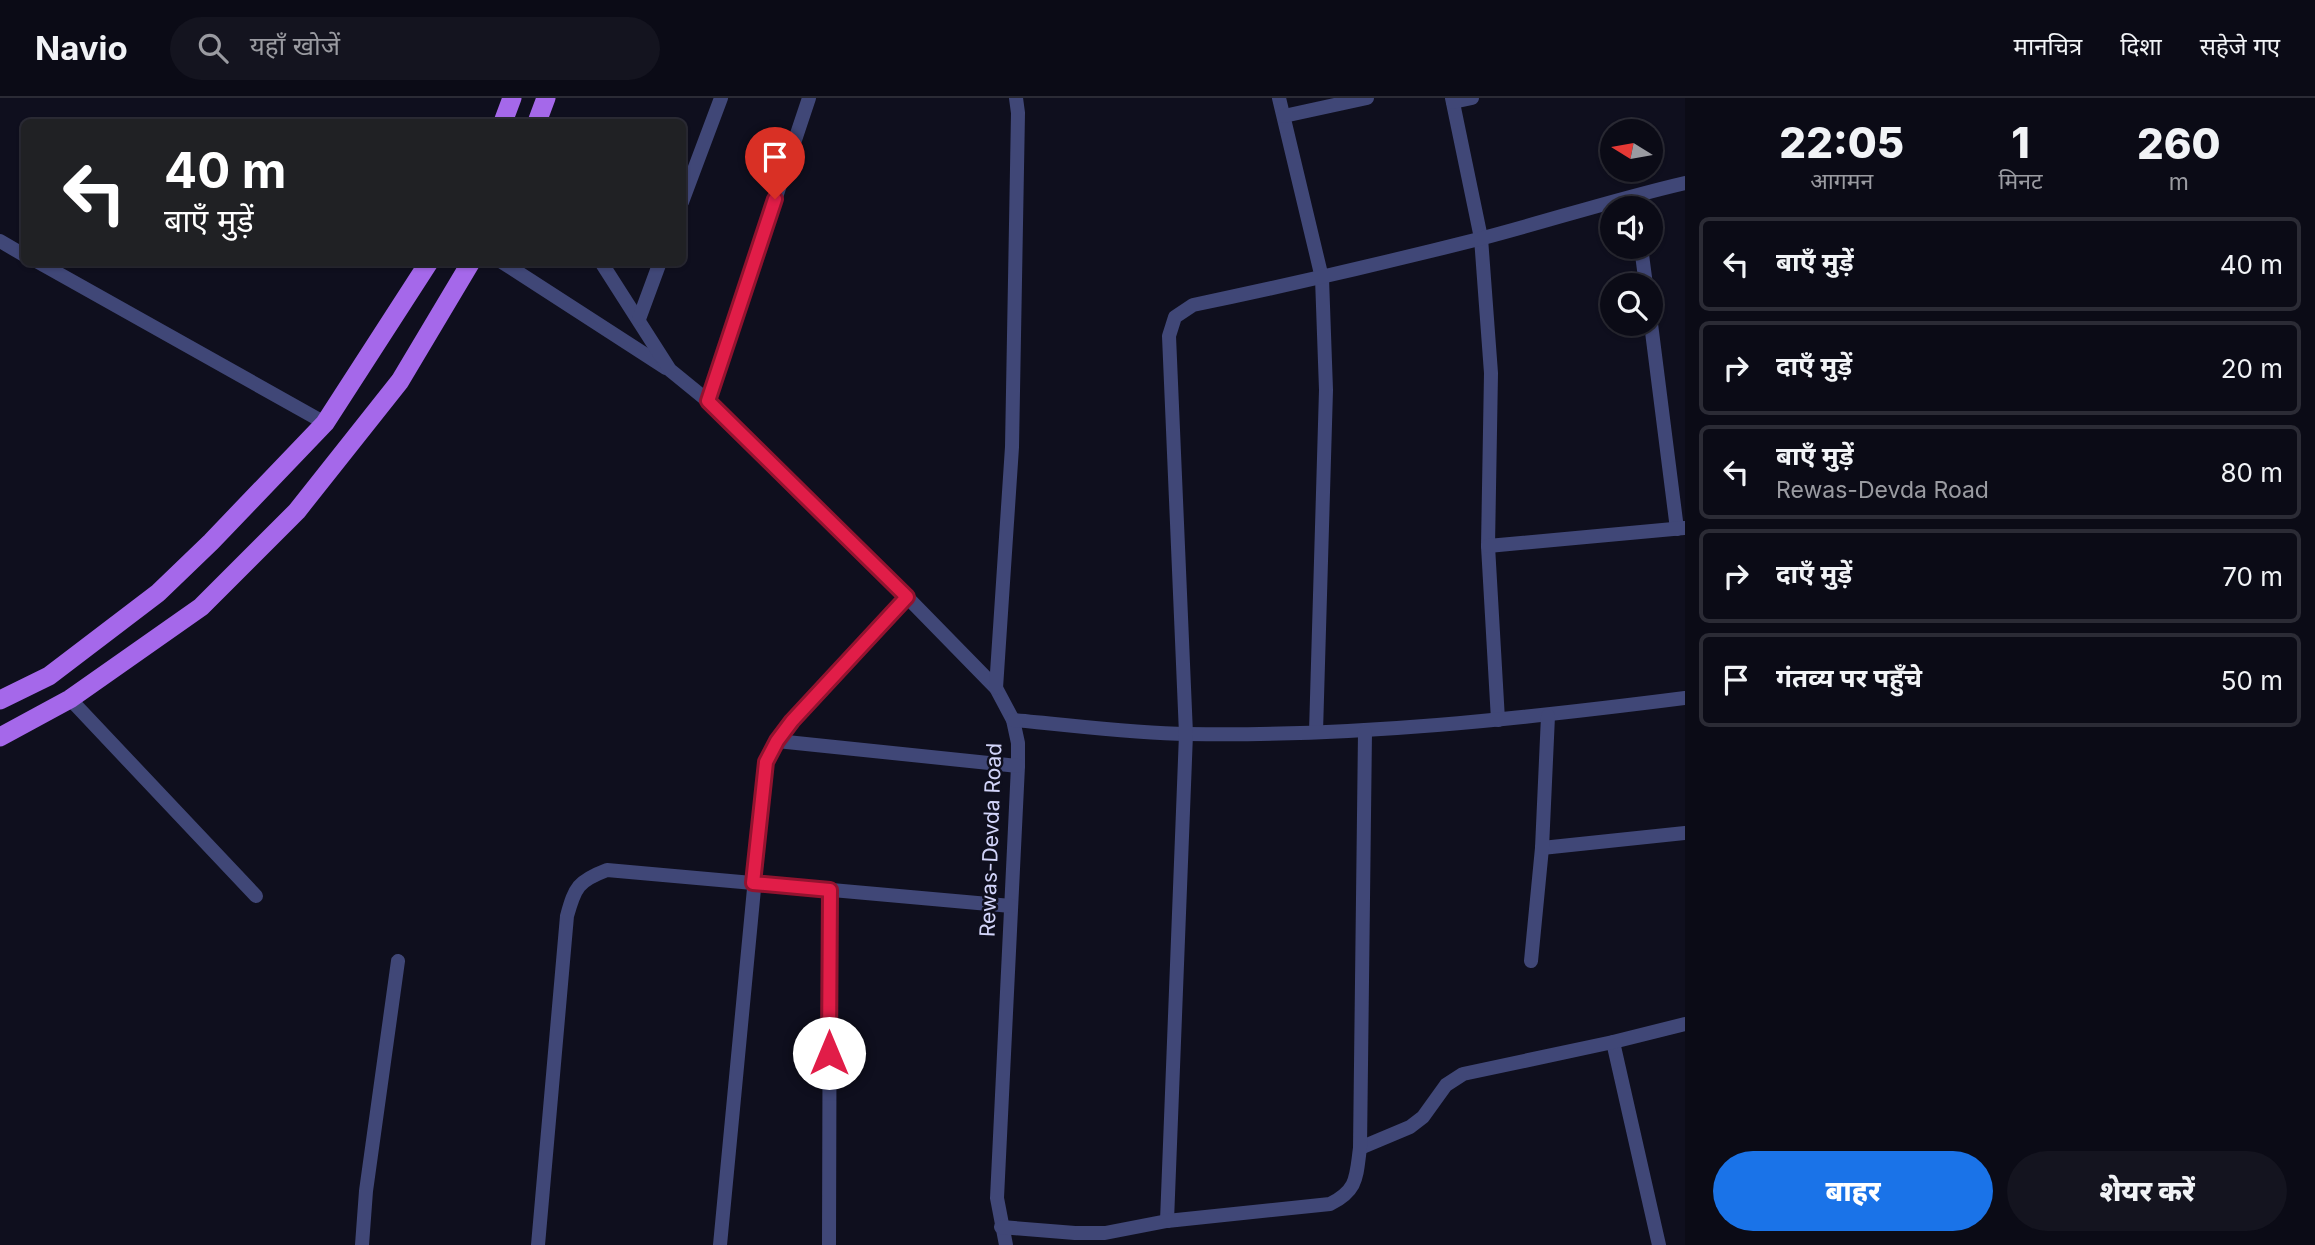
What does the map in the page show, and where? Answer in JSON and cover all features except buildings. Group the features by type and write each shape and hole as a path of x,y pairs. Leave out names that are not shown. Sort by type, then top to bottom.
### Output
{"main road":[{"path":"505,119 512,98"},
{"path":"538,119 546,98"},
{"path":"0,701 49,676 158,593 211,542 325,423 426,266"},
{"path":"0,737 70,699 201,607 297,511 400,381 469,266"}],"street":[{"path":"686,191 721,98"},
{"path":"708,401 809,98"},
{"path":"996,688 1012,447 1018,113 1016,98"},
{"path":"1279,98 1322,278 1326,390 1316,733"},
{"path":"1283,116 1367,98"},
{"path":"1472,98 1452,100 1481,238 1492,404 1488,546 1497,720"},
{"path":"1650,196 1685,183"},
{"path":"1167,1220 1186,734 1169,336 1175,317 1193,305 1322,278 1600,210"},
{"path":"0,241 21,253"},
{"path":"45,266 325,423"},
{"path":"508,266 670,370"},
{"name":"Rewas-Devda Road","path":"604,266 670,370 708,401 907,597 996,688 1013,720 1018,743 1018,766 997,1198 1006,1245"},
{"path":"639,319 659,266"},
{"path":"1488,546 1681,528 1653,336"},
{"path":"720,1245 766,762 792,721 907,597"},
{"path":"1013,720 1186,734 1365,732 1548,716 1685,698"},
{"path":"70,699 256,896"},
{"path":"1531,961 1542,848 1548,716"},
{"path":"1001,1227 1105,1233 1167,1220 1330,1204 1345,1196 1356,1182 1360,1148 1365,732"},
{"path":"777,741 1018,766"},
{"path":"1542,848 1685,833"},
{"path":"538,1245 567,916 573,891 586,878 607,870 1011,906"},
{"path":"829,1245 830,890"},
{"path":"362,1245 366,1191 397,961"},
{"path":"1360,1148 1410,1127 1423,1116 1446,1085 1462,1074 1685,1024"},
{"path":"1613,1042 1659,1245"}],"route":[{"path":"775,199 708,401 907,597 792,721 766,762 753,883 830,890 829,1053"}]}
